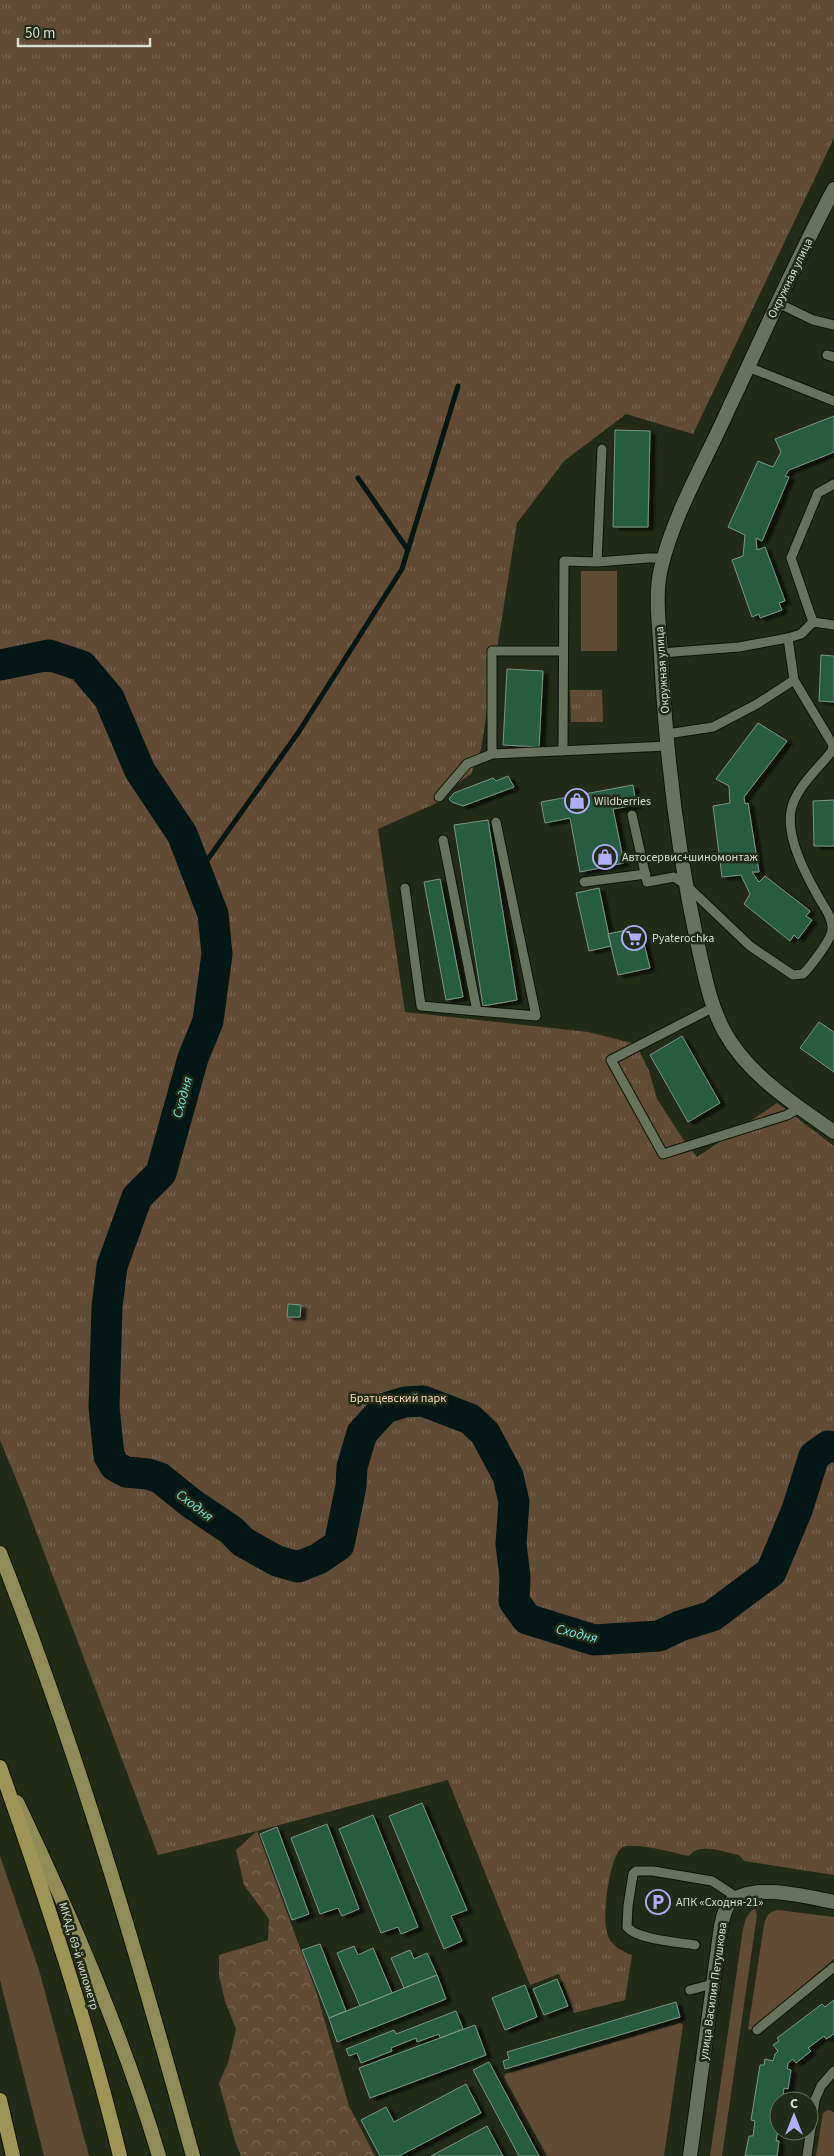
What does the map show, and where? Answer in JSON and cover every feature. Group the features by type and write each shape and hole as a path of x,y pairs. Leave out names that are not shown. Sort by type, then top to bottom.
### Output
{"highway":[{"name":"МКАД, 69-й километр","path":"0,1766 49,1910 102,2082 120,2156"},
{"path":"0,2100 13,2156"}],"main road":[{"path":"0,1552 50,1690 98,1835 167,2061 193,2156"},
{"path":"0,1766 61,1895 121,2047 160,2156"}],"street":[{"name":"Окружная улица","path":"834,189 778,302 672,532 660,571 658,603 668,740 685,884 714,1007 724,1031 748,1063 764,1080 799,1108 834,1132"},
{"path":"738,1898 750,1894 774,1893 834,1902"},
{"name":"улица Василия Петушкова","path":"690,2156 721,1926 729,1904 738,1898"}],"lane":[{"path":"778,302 813,320 834,325"},
{"path":"748,368 834,401"},
{"path":"597,562 602,449"},
{"path":"813,622 792,558 818,493 834,484"},
{"path":"563,751 564,561 597,562 664,558"},
{"path":"813,622 834,625"},
{"path":"661,652 738,647 788,638 801,634 813,622"},
{"path":"632,814 647,882 674,877 685,884 750,946 793,974 803,974 832,932 832,921 805,872 790,829 791,810 798,793 832,751 833,745 794,680 786,658 788,638"},
{"path":"492,754 492,651 564,651"},
{"path":"440,796 467,764 492,754 563,751 668,740 713,727 757,704 794,680"},
{"path":"405,888 421,1006 536,1016 496,822"},
{"path":"443,840 477,1010"},
{"path":"584,882 646,874"},
{"path":"714,1007 612,1060 663,1154 788,1115 799,1108"},
{"path":"695,1945 631,1932 627,1927 633,1874 636,1871 653,1871 712,1881 738,1898"},
{"path":"757,2030 834,1967"},
{"path":"690,1990 713,1984"},
{"path":"807,2156 815,2100 820,2086 834,2071"}],"green space":[{"name":"Братцевский парк","path":"0,0 834,0 834,138 693,434 626,414 564,461 517,523 481,749 471,774 445,792 441,801 378,829 405,1012 588,1032 636,1044 649,1071 657,1099 697,1157 777,1103 834,1146 834,1875 744,1861 739,1855 712,1849 699,1850 689,1856 646,1847 623,1847 618,1852 610,1873 605,1914 608,1937 613,1944 632,1955 625,2000 574,2013 559,1974 530,1985 448,1780 257,1831 158,1855 0,1440"},
{"path":"581,571 617,571 617,651 581,651"},
{"path":"570,690 602,690 603,722 571,722"},
{"path":"257,1831 317,1994 349,2106 375,2156 241,2156 235,2141 219,2083 228,2063 236,2029 225,2001 219,1976 219,1955 268,1940 269,1919 244,1885 236,1850"},
{"path":"0,1856 39,1970 89,2156 44,2156 0,1980"},
{"path":"755,1909 757,1915 722,2156 710,2156 743,1929 746,1918"},
{"path":"778,1910 834,1917 834,1959 751,2030 748,2029 764,1925 768,1915"},
{"path":"680,2023 683,2025 664,2156 547,2156 504,2077 505,2074"},
{"path":"828,2110 834,2112 834,2156 816,2156 823,2113"}],"building":[{"path":"834,416 834,452 789,470 785,476 789,477 762,541 756,538 757,550 765,547 785,601 779,603 782,610 760,618 759,614 752,617 732,560 743,556 745,535 728,527 758,461 773,467 781,452 775,439"},
{"path":"615,430 650,431 648,527 613,527"},
{"path":"821,655 834,656 834,702 819,701"},
{"path":"507,669 543,671 539,747 503,745"},
{"path":"758,723 787,741 744,797 745,804 748,803 759,872 752,872 759,882 765,876 810,911 806,916 812,920 798,939 794,935 790,941 744,904 750,894 741,875 722,877 713,806 730,803 729,786 716,779"},
{"path":"508,776 514,787 463,806 449,799 454,793 493,778 496,781"},
{"path":"633,785 636,805 613,809 624,863 580,872 570,818 545,823 541,802"},
{"path":"834,800 834,846 814,846 813,801"},
{"path":"488,820 517,1000 483,1006 454,825"},
{"path":"440,879 463,997 446,1000 424,882"},
{"path":"599,888 611,946 589,951 576,893"},
{"path":"640,927 650,968 618,975 608,934"},
{"path":"819,1022 834,1032 834,1072 800,1048"},
{"path":"682,1036 720,1103 688,1122 650,1055"},
{"path":"288,1304 301,1305 300,1317 287,1317"},
{"path":"422,1803 467,1910 451,1916 462,1941 444,1949 389,1816"},
{"path":"373,1815 418,1927 401,1934 398,1927 381,1933 339,1829"},
{"path":"327,1824 359,1909 342,1916 338,1908 320,1914 291,1838"},
{"path":"277,1827 309,1914 292,1920 260,1834"},
{"path":"320,1944 346,2011 329,2018 302,1950"},
{"path":"354,1946 358,1955 373,1948 392,1993 360,2006 337,1953"},
{"path":"410,1950 414,1959 427,1953 437,1975 404,1988 391,1958"},
{"path":"437,1975 446,1999 337,2042 329,2018"},
{"path":"557,1979 568,2006 544,2015 533,1989"},
{"path":"525,1985 537,2017 505,2030 492,1998"},
{"path":"834,2000 834,2034 826,2039 824,2036 808,2048 811,2051 796,2063 793,2059 788,2063 787,2069 791,2070 788,2089 784,2088 784,2091 769,2091 769,2141 779,2141 777,2156 745,2156 749,2136 753,2136 755,2121 751,2120 760,2065 764,2065 765,2059 773,2061 778,2051 773,2045 779,2041 777,2038 822,2004 825,2007"},
{"path":"676,2002 680,2017 505,2069 503,2061 509,2059 507,2052"},
{"path":"456,2011 463,2029 440,2038 439,2034 417,2042 416,2038 391,2048 392,2051 361,2063 357,2053 349,2056 346,2049 394,2030 396,2034"},
{"path":"475,2025 486,2055 370,2098 359,2068"},
{"path":"489,2062 539,2156 519,2156 473,2070"},
{"path":"466,2084 481,2113 399,2156 380,2156 361,2120 386,2107 394,2122"},
{"path":"487,2126 503,2156 431,2156"}],"waterway":[{"path":"198,873 298,733 402,569 458,386"},
{"path":"358,478 408,550"},
{"name":"Сходня","path":"0,665 49,655 82,666 109,698 140,771 182,834 213,914 217,954 208,1021 193,1058 161,1173 137,1197 112,1266 107,1307 104,1407 109,1456 115,1466 126,1472 148,1474 160,1478 191,1503 231,1530 243,1542 277,1561 298,1567 318,1559 339,1545 351,1486 352,1467 362,1433 385,1408 405,1402 423,1401 470,1419 485,1433 508,1476 514,1502 511,1544 515,1577 514,1601 527,1619 594,1640 659,1636 680,1626 712,1616 771,1572 797,1510 814,1456 828,1446 834,1447"}],"place":[{"name":"Wildberries","path":"577,801"},
{"name":"Автосервис+шиномонтаж","path":"605,857"},
{"name":"Pyaterochka","path":"634,938"},
{"name":"АПК «Сходня-21»","path":"658,1902"}]}
